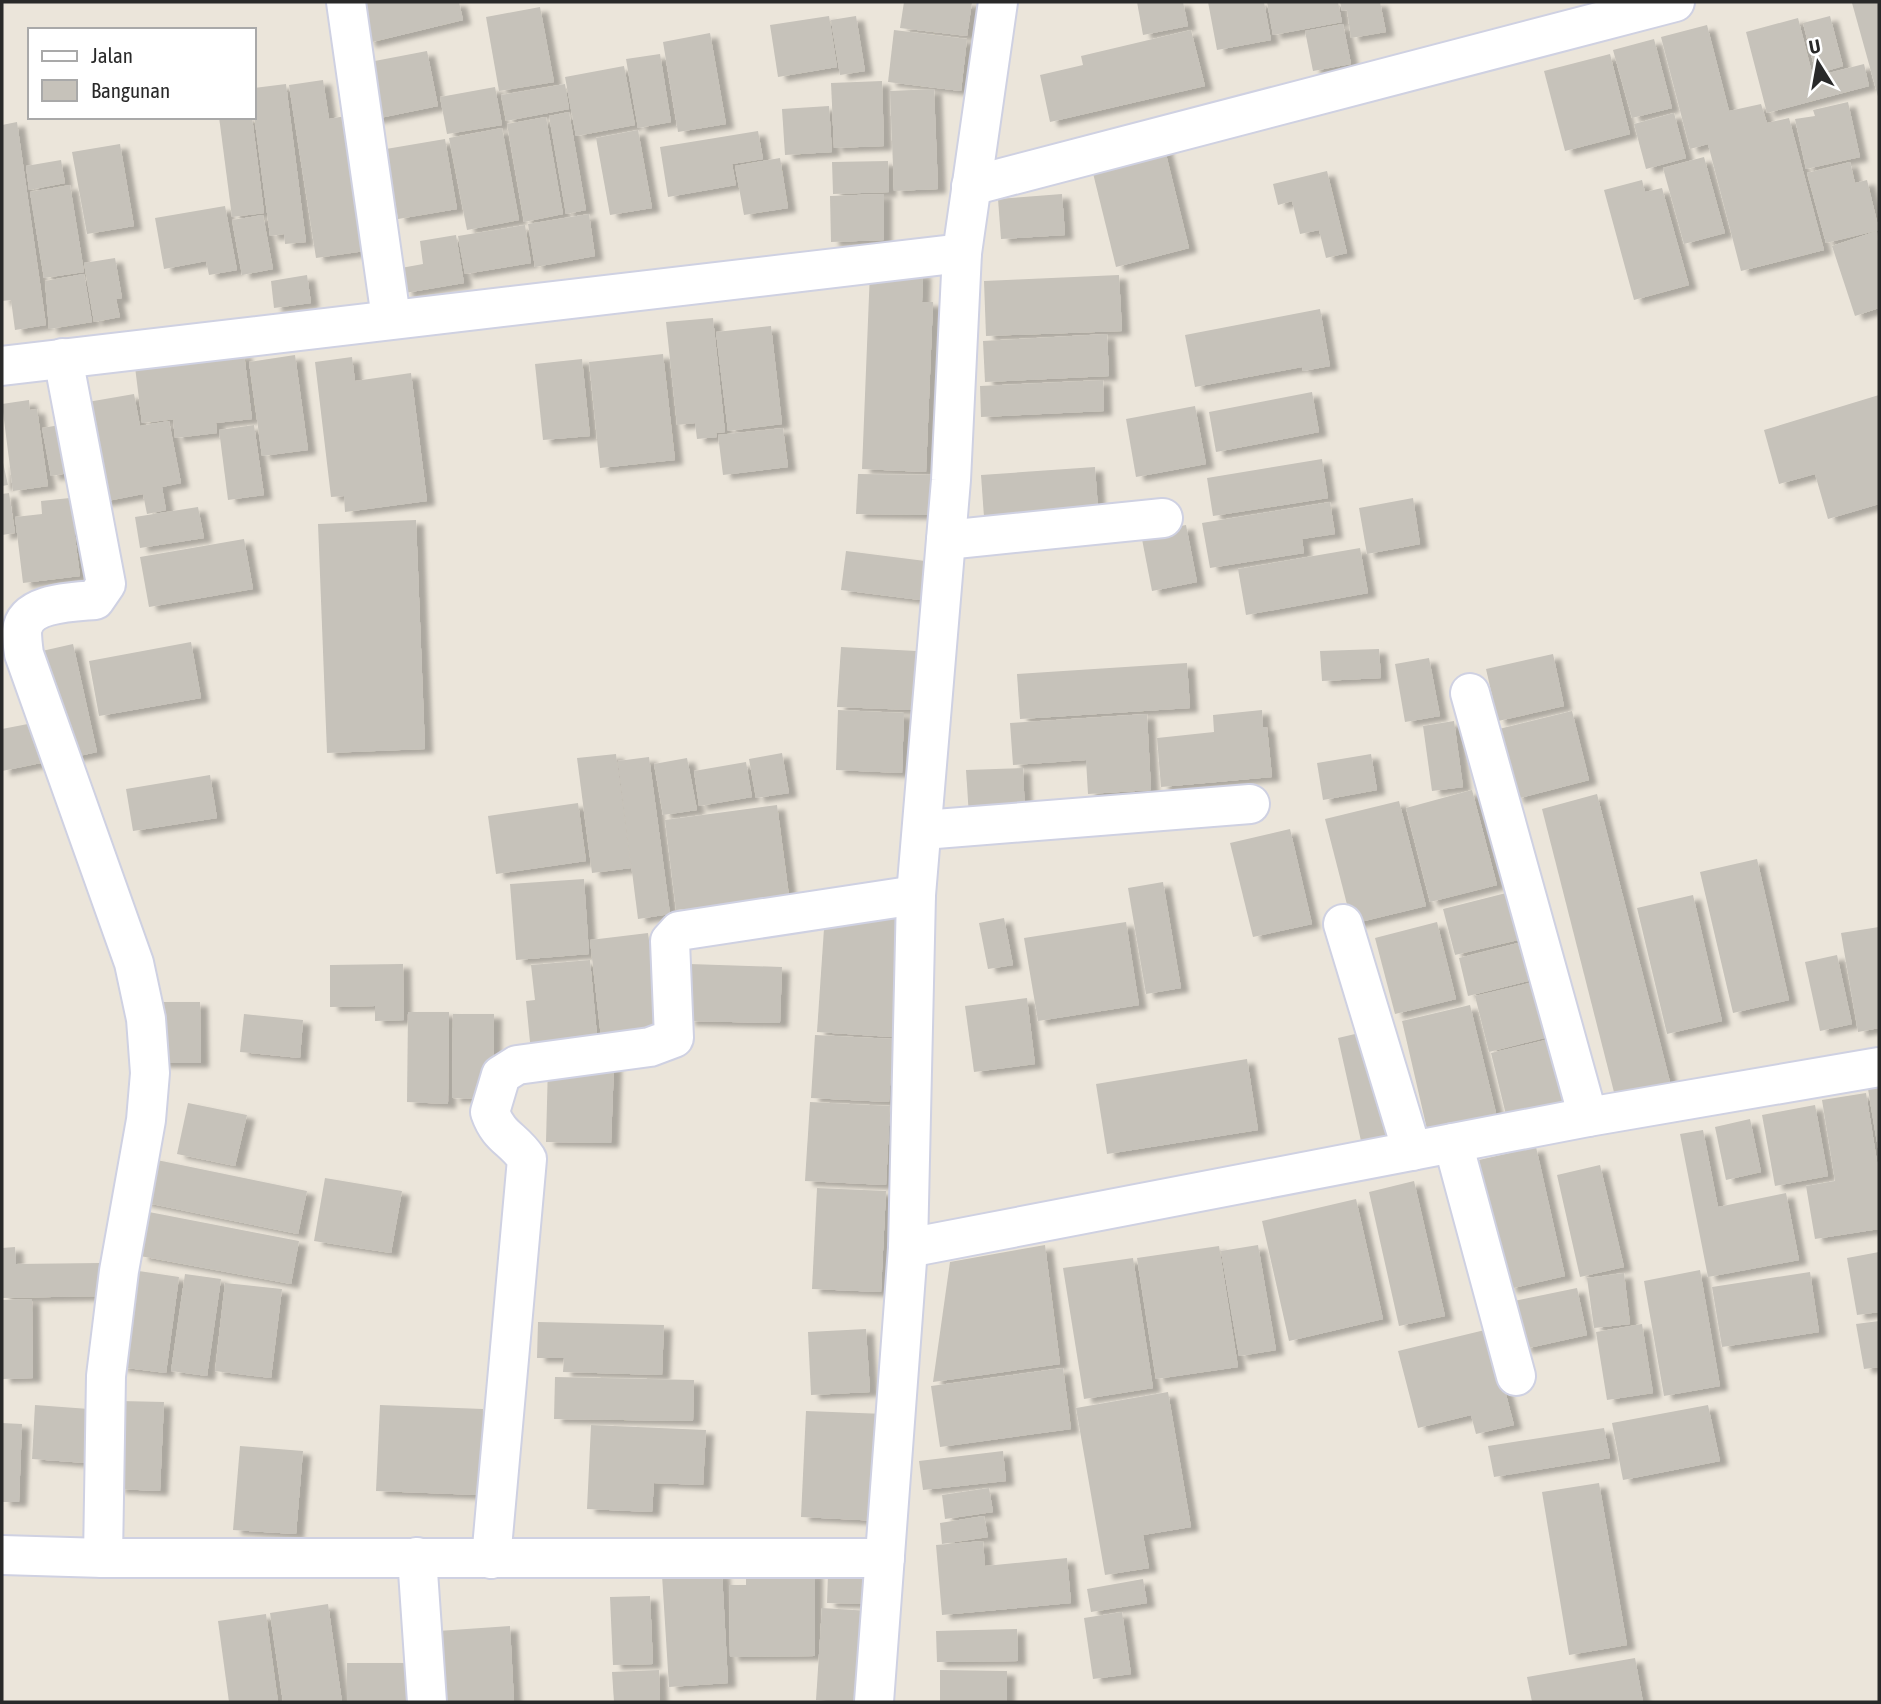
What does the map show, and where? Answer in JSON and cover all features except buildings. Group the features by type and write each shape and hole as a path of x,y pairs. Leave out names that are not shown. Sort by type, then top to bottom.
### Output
{"street":[{"path":"346,2 391,318"},
{"path":"874,1702 908,1248 916,895 946,540 962,253 998,2"},
{"path":"971,186 1675,2"},
{"path":"2,366 391,318 962,253"},
{"path":"62,358 106,584 95,600 63,603 33,612 22,628 24,654 134,963 146,1019 150,1073 146,1120 120,1271 106,1376 103,1559"},
{"path":"946,540 1163,518"},
{"path":"1470,693 1588,1117"},
{"path":"923,830 1250,804"},
{"path":"491,1559 527,1159 519,1147 503,1138 490,1112 501,1075 517,1065 650,1047 674,1038 670,941 679,931 916,895"},
{"path":"1343,924 1412,1151"},
{"path":"908,1248 1588,1117 1879,1067"},
{"path":"1453,1143 1516,1377"},
{"path":"2,1555 103,1559 885,1558"},
{"path":"418,1557 427,1702"}]}
